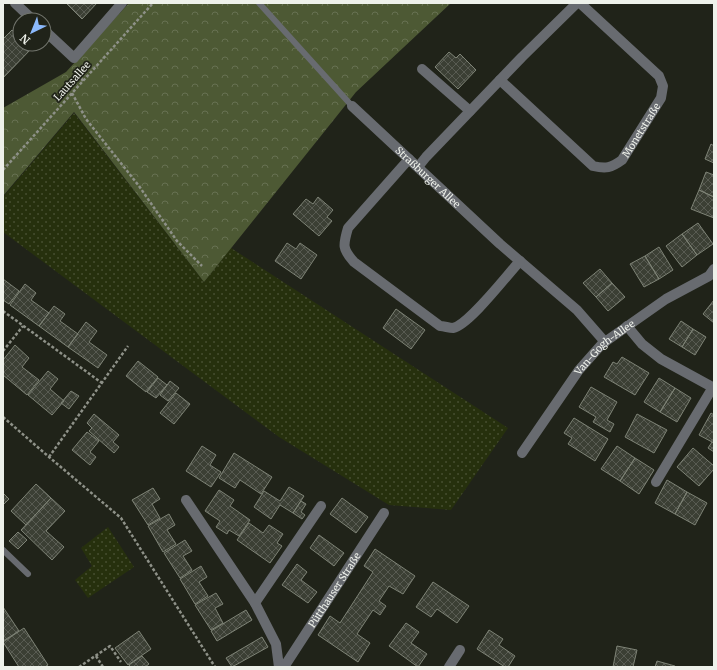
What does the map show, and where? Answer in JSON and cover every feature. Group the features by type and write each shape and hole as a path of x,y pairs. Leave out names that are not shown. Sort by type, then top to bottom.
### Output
{"street":[{"path":"14,3 24,12"},
{"path":"52,37 74,58 122,3"},
{"path":"418,167 500,80 577,3"},
{"name":"Monetstraße","path":"500,80 593,166 604,168 614,166 622,160 661,98 663,86 659,76 580,3"},
{"path":"422,69 470,111"},
{"name":"Straßburger Allee","path":"352,106 520,261 577,310 605,342"},
{"path":"409,159 348,228 344,242 346,254 354,262 440,326 452,328 463,323 474,313 520,261"},
{"name":"Van-Gogh-Allee","path":"522,453 579,370 605,342 666,299 708,276 714,269"},
{"path":"628,326 642,344 661,359 714,388 656,482"},
{"path":"186,500 255,603 276,644 279,667"},
{"path":"255,603 321,506"},
{"name":"Pütthauser Straße","path":"284,667 384,513"},
{"path":"449,667 460,650"}],"lane":[{"name":"Straßburger Allee","path":"259,3 352,106"},
{"path":"3,550 28,574"}],"path":[{"name":"Lautsallee","path":"3,170 153,3"},
{"path":"72,93 86,118 139,186 177,241 202,266"},
{"path":"3,311 102,383"},
{"path":"3,351 23,326"},
{"path":"49,457 128,346"},
{"path":"3,417 122,518 215,667"},
{"path":"79,667 110,646 121,662"},
{"path":"96,656 103,667"}],"green space":[{"path":"129,3 451,3 356,92 204,282 74,112 3,196 3,108 66,72"},
{"path":"74,113 204,282 231,248 508,428 451,510 389,505 279,437 3,232 3,197"},
{"path":"108,527 134,567 88,598 75,580 92,566 81,548"}],"building":[{"path":"66,3 97,3 82,19"},
{"path":"12,30 12,52 28,52 3,78 3,39"},
{"path":"449,52 456,58 460,54 476,70 458,89 435,67"},
{"path":"711,144 714,146 714,163 705,159"},
{"path":"706,172 714,175 714,197 699,190"},
{"path":"699,190 714,197 714,218 691,209"},
{"path":"318,197 333,210 327,217 332,221 319,236 293,214 306,199 313,204"},
{"path":"698,223 713,244 697,255 682,234"},
{"path":"682,234 697,255 682,267 666,246"},
{"path":"287,243 296,249 300,243 317,255 301,279 275,261"},
{"path":"659,247 673,270 659,279 645,256"},
{"path":"645,256 659,279 644,287 630,264"},
{"path":"600,269 612,283 596,297 583,283"},
{"path":"3,279 19,291 9,304 3,300"},
{"path":"612,283 625,297 608,311 596,297"},
{"path":"25,284 36,293 31,300 49,313 39,326 10,305"},
{"path":"714,300 714,323 703,314"},
{"path":"54,306 65,314 60,321 78,334 68,347 39,326"},
{"path":"396,309 425,330 411,349 383,328"},
{"path":"681,321 693,329 682,347 669,339"},
{"path":"86,322 97,331 89,342 107,355 98,368 68,347"},
{"path":"693,329 706,337 695,355 682,347"},
{"path":"15,345 29,358 22,367 39,380 27,395 3,375 3,360"},
{"path":"622,357 649,373 635,395 604,377 613,362 617,364"},
{"path":"138,361 158,377 146,392 126,376"},
{"path":"48,371 58,379 50,389 64,401 52,415 28,395"},
{"path":"158,378 167,385 156,398 147,392"},
{"path":"659,378 675,388 660,412 644,402"},
{"path":"170,381 179,388 168,401 160,395"},
{"path":"591,387 617,402 607,420 614,424 610,432 593,422 596,417 579,407"},
{"path":"675,388 691,398 677,422 660,412"},
{"path":"71,391 79,396 69,409 61,403"},
{"path":"176,393 190,404 174,424 160,413"},
{"path":"711,413 714,415 714,443 699,435"},
{"path":"94,414 119,435 113,442 119,447 114,453 89,431 92,428 87,423"},
{"path":"637,414 667,430 654,453 625,437"},
{"path":"574,418 608,439 595,461 568,444 572,438 564,433"},
{"path":"87,432 99,441 90,452 96,457 90,465 72,450"},
{"path":"712,442 714,443 714,452 708,448"},
{"path":"202,446 216,455 210,465 221,472 211,487 186,471"},
{"path":"617,446 635,458 620,481 601,469"},
{"path":"693,448 714,466 714,469 699,486 677,467"},
{"path":"234,453 272,477 261,494 240,480 235,488 219,478"},
{"path":"635,458 654,470 639,494 620,481"},
{"path":"667,480 687,492 675,514 655,503"},
{"path":"36,484 51,498 26,525 11,511"},
{"path":"289,487 304,496 293,513 280,505 271,519 254,507 264,491 280,501"},
{"path":"153,488 160,499 152,504 160,518 148,525 132,500"},
{"path":"219,490 234,500 230,506 250,520 239,536 229,530 227,534 216,527 220,521 205,511"},
{"path":"687,492 707,503 695,525 675,514"},
{"path":"3,493 9,499 3,505"},
{"path":"51,498 65,511 46,531 64,547 52,560 21,530"},
{"path":"342,498 368,517 356,533 330,514"},
{"path":"301,501 306,504 301,512 305,515 302,519 293,513"},
{"path":"169,514 175,525 167,530 176,544 163,552 148,526"},
{"path":"249,523 263,533 269,525 283,534 277,543 282,546 270,563 237,540"},
{"path":"18,532 27,540 18,549 9,541"},
{"path":"319,535 344,553 334,566 310,548"},
{"path":"185,540 192,551 183,556 192,570 180,578 164,553"},
{"path":"375,549 415,576 403,594 389,586 379,601 386,606 380,615 373,610 357,634 370,643 358,662 318,635 330,616 340,623 373,572 364,566"},
{"path":"297,564 307,572 301,580 317,592 308,603 282,585"},
{"path":"201,566 207,577 199,582 208,596 195,604 180,579"},
{"path":"433,582 469,606 457,623 437,609 431,617 416,607"},
{"path":"216,593 223,604 215,608 223,623 211,630 195,605"},
{"path":"3,607 19,631 3,641"},
{"path":"246,610 252,620 217,641 211,631"},
{"path":"406,623 419,632 411,643 427,654 418,667 389,646"},
{"path":"24,628 48,665 45,667 19,667 3,642"},
{"path":"489,630 503,639 499,645 515,656 508,667 505,667 477,649"},
{"path":"139,631 151,649 128,665 115,648"},
{"path":"262,637 268,647 232,667 226,658"},
{"path":"617,646 637,650 633,667 613,667"},
{"path":"142,656 149,664 145,667 131,667 129,665"},
{"path":"657,661 675,666 675,667 655,667"}]}
